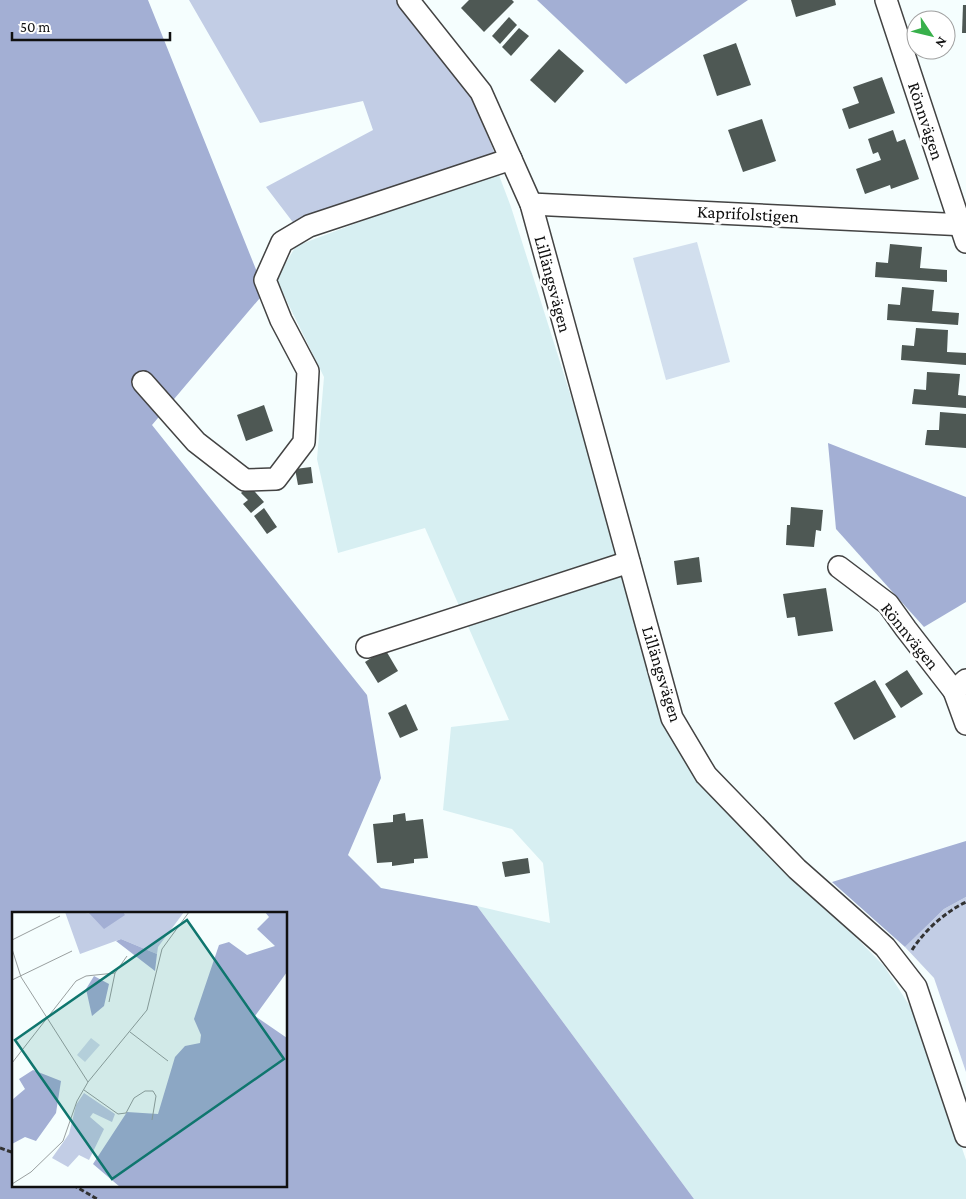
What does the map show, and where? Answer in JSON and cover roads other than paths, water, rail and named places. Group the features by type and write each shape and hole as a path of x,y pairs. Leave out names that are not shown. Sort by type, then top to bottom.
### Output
{"street":[{"name":"Lillängsvägen","path":"408,0 481,92 530,204 672,718 706,775 797,869 885,947 916,987 966,1136"},
{"name":"Rönnvägen","path":"886,0 964,231"},
{"path":"144,382 196,442 245,480 276,479 304,442 308,371 281,320 265,280 282,242 309,226 511,159"},
{"name":"Kaprifolstigen","path":"530,204 964,231"},
{"path":"367,648 629,562"},
{"name":"Rönnvägen","path":"839,567 888,604 906,629 960,686 966,724"}]}
